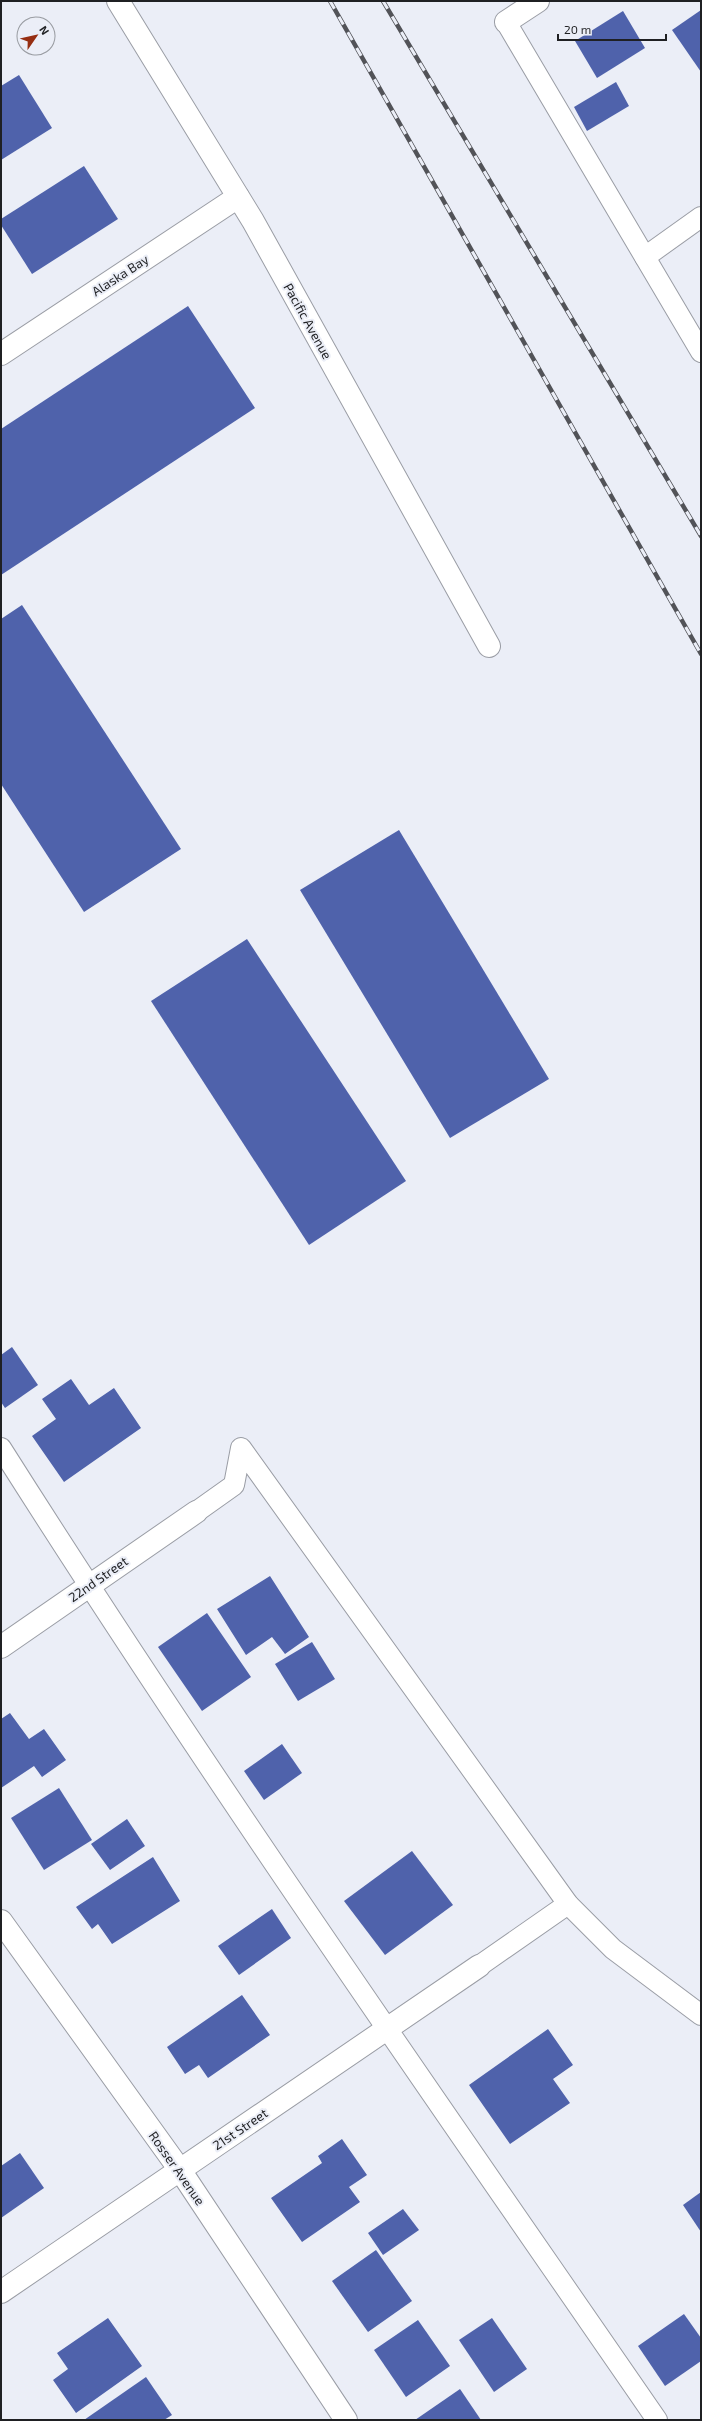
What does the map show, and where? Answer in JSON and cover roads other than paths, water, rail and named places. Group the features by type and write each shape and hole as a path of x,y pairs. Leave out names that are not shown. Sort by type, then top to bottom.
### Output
{"street":[{"name":"Pacific Avenue","path":"118,1 238,197 489,646"},
{"path":"506,22 538,1"},
{"name":"Alaska Bay","path":"1,354 238,197"},
{"name":"22nd Street","path":"1,1647 88,1585 196,1512"},
{"name":"Rosser Avenue","path":"1,1921 180,2170 346,2420"},
{"name":"21st Street","path":"1,2292 479,1966"}],"lane":[{"path":"506,22 701,352"},
{"path":"645,257 701,217"},
{"path":"1,1448 88,1585 387,2028 657,2420"},
{"path":"196,1512 234,1485 241,1448 568,1904 613,1949 701,2015"},
{"path":"479,1966 568,1904"}],"railway":[{"path":"330,1 701,654"},
{"path":"383,1 701,536"}]}
